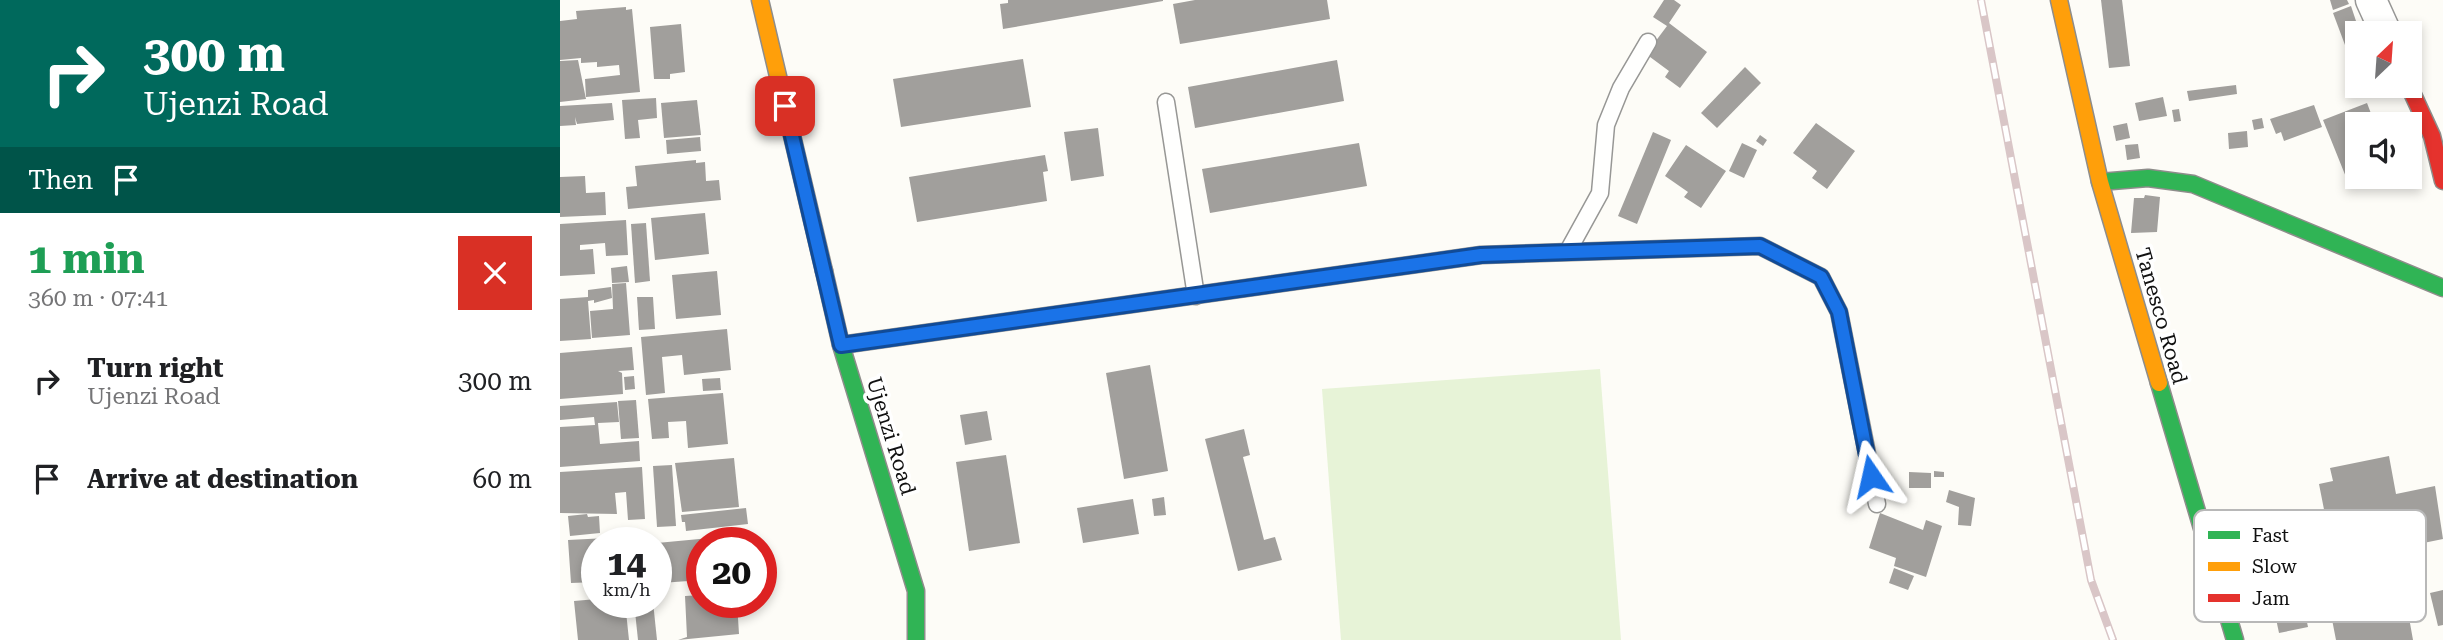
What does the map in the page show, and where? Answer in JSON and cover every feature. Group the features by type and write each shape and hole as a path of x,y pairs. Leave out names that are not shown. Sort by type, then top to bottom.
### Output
{"street":[{"name":"Ujenzi Road","path":"760,0 841,345 916,591 916,640"},
{"name":"Tanesco Road","path":"2059,0 2100,182 2197,510"},
{"path":"2371,0 2381,21"},
{"path":"2415,98 2432,136 2443,181"},
{"path":"2100,182 2148,178 2193,184 2443,288"},
{"name":"Tanesco Road","path":"2230,622 2235,640"}],"lane":[{"path":"1568,251 1600,193 1606,125 1621,88 1648,42"},
{"path":"1166,102 1196,296"},
{"path":"841,345 1481,255 1760,246 1821,277 1839,312 1877,504"}],"green space":[{"path":"1600,369 1621,640 1341,640 1322,389"}],"building":[{"path":"1008,0 1163,1 1003,29 1000,4 1008,3"},
{"path":"1195,0 1327,0 1330,19 1180,44 1173,4"},
{"path":"1664,0 1674,0 1681,5 1669,23 1707,52 1680,88 1665,77 1669,71 1646,54 1667,26 1653,17"},
{"path":"2101,0 2122,0 2130,66 2109,68"},
{"path":"2330,0 2347,0 2349,4 2333,10"},
{"path":"2351,6 2356,21 2345,21 2345,45 2333,13"},
{"path":"626,7 626,10 632,9 640,92 586,97 585,79 620,75 619,65 597,67 597,62 581,63 581,58 560,60 560,21 577,19 576,11"},
{"path":"681,24 685,72 670,74 670,79 654,79 650,27"},
{"path":"1023,59 1031,107 901,127 893,79"},
{"path":"578,60 586,99 560,102 560,61"},
{"path":"1337,60 1344,101 1195,128 1188,87"},
{"path":"1745,67 1761,83 1717,128 1701,113"},
{"path":"2236,85 2237,94 2189,101 2187,91"},
{"path":"2163,97 2167,116 2139,121 2135,103"},
{"path":"656,98 657,118 638,120 640,138 625,139 622,100"},
{"path":"697,100 701,135 664,138 661,103"},
{"path":"612,103 614,120 577,124 575,117 576,125 560,126 560,106"},
{"path":"2367,103 2370,112 2345,112 2345,175 2323,120"},
{"path":"2314,105 2322,127 2284,141 2281,132 2276,134 2270,119"},
{"path":"2179,109 2181,121 2174,122 2172,110"},
{"path":"2262,118 2264,128 2254,130 2252,120"},
{"path":"1816,123 1855,151 1827,189 1812,178 1817,171 1793,153"},
{"path":"2127,123 2130,138 2116,141 2113,126"},
{"path":"1098,128 1104,176 1071,181 1064,132"},
{"path":"2247,131 2248,147 2229,149 2228,133"},
{"path":"1653,132 1671,140 1637,224 1618,216"},
{"path":"1760,135 1767,140 1763,146 1756,141"},
{"path":"700,137 701,151 667,154 666,140"},
{"path":"1359,143 1367,186 1210,213 1202,169"},
{"path":"1742,143 1757,150 1744,178 1729,171"},
{"path":"2138,144 2140,158 2127,160 2125,145"},
{"path":"1686,145 1726,171 1701,208 1684,197 1688,192 1665,176"},
{"path":"1045,155 1048,171 1043,172 1047,201 917,222 909,177"},
{"path":"696,160 696,163 705,162 706,181 719,180 721,200 628,209 626,187 637,186 635,166"},
{"path":"585,176 586,193 605,192 606,215 560,217 560,177"},
{"path":"2145,195 2160,197 2157,232 2131,233 2134,198 2144,198"},
{"path":"705,213 709,254 655,260 651,218"},
{"path":"626,220 628,255 606,256 605,243 580,245 580,250 593,249 595,274 560,276 560,224"},
{"path":"646,223 650,281 635,283 631,224"},
{"path":"627,266 629,282 612,283 611,268"},
{"path":"717,271 721,315 676,319 672,275"},
{"path":"626,283 630,335 592,338 590,311 613,309 612,284"},
{"path":"611,287 612,298 594,303 594,300 588,301 591,339 560,341 560,299 588,297 588,290"},
{"path":"637,297 653,297 655,329 639,330"},
{"path":"727,329 731,370 684,375 682,355 662,357 665,393 646,395 641,337"},
{"path":"632,347 634,370 618,371 622,373 623,394 560,399 560,353"},
{"path":"1150,365 1168,471 1124,479 1106,373"},
{"path":"634,376 635,389 625,390 624,377"},
{"path":"720,378 721,390 703,391 702,379"},
{"path":"723,393 728,444 688,448 686,421 668,422 669,438 652,439 648,399"},
{"path":"636,400 639,438 621,439 618,401"},
{"path":"617,402 619,422 598,423 600,444 639,441 640,461 560,467 560,427 595,425 594,417 560,420 560,406"},
{"path":"987,411 992,440 965,445 960,415"},
{"path":"1244,429 1250,455 1243,457 1264,540 1275,537 1282,560 1238,571 1205,439"},
{"path":"1006,455 1020,543 969,551 956,462"},
{"path":"2389,456 2396,494 2435,486 2443,539 2426,542 2426,510 2324,510 2319,484 2333,481 2330,468"},
{"path":"734,458 739,507 682,512 675,463"},
{"path":"672,465 676,526 657,527 653,466"},
{"path":"642,467 645,519 628,520 626,492 615,493 617,514 560,513 560,472"},
{"path":"1934,471 1944,472 1944,477 1934,477"},
{"path":"1909,472 1931,473 1931,488 1909,488"},
{"path":"1949,490 1975,498 1971,526 1958,525 1959,507 1946,502"},
{"path":"1164,497 1166,515 1154,516 1152,499"},
{"path":"1133,499 1139,534 1083,543 1077,508"},
{"path":"746,508 748,524 686,527 686,531 681,515"},
{"path":"1880,513 1923,530 1926,520 1942,526 1926,577 1894,566 1896,558 1869,548"},
{"path":"568,516 599,516 600,527 581,527 581,535 570,536"},
{"path":"581,539 581,583 571,583 568,540"},
{"path":"686,540 686,581 672,582 672,542"},
{"path":"1894,568 1914,576 1908,590 1889,583"},
{"path":"2443,590 2443,625 2438,626 2430,593"},
{"path":"581,600 581,618 627,618 629,640 578,640 574,601"},
{"path":"636,618 655,618 657,640 638,640"},
{"path":"686,618 738,618 739,634 678,640 687,637"},
{"path":"2277,622 2307,622 2308,627 2279,633"},
{"path":"2332,622 2410,622 2413,640 2336,640"}],"railway":[{"path":"1981,0 2091,580 2113,640"}],"traffic: fast":[{"path":"2100,182 2148,178 2193,184 2443,288"},
{"path":"824,271 841,345 916,591 916,640"},
{"path":"2159,383 2197,510"},
{"path":"2230,622 2235,640"}],"traffic: slow":[{"path":"760,0 824,271"},
{"path":"2059,0 2100,182 2159,383"}],"traffic: jam":[{"path":"2415,98 2432,136 2443,181"}],"route":[{"path":"785,106 841,345 1481,255 1760,246 1821,277 1839,312 1871,476"}]}
